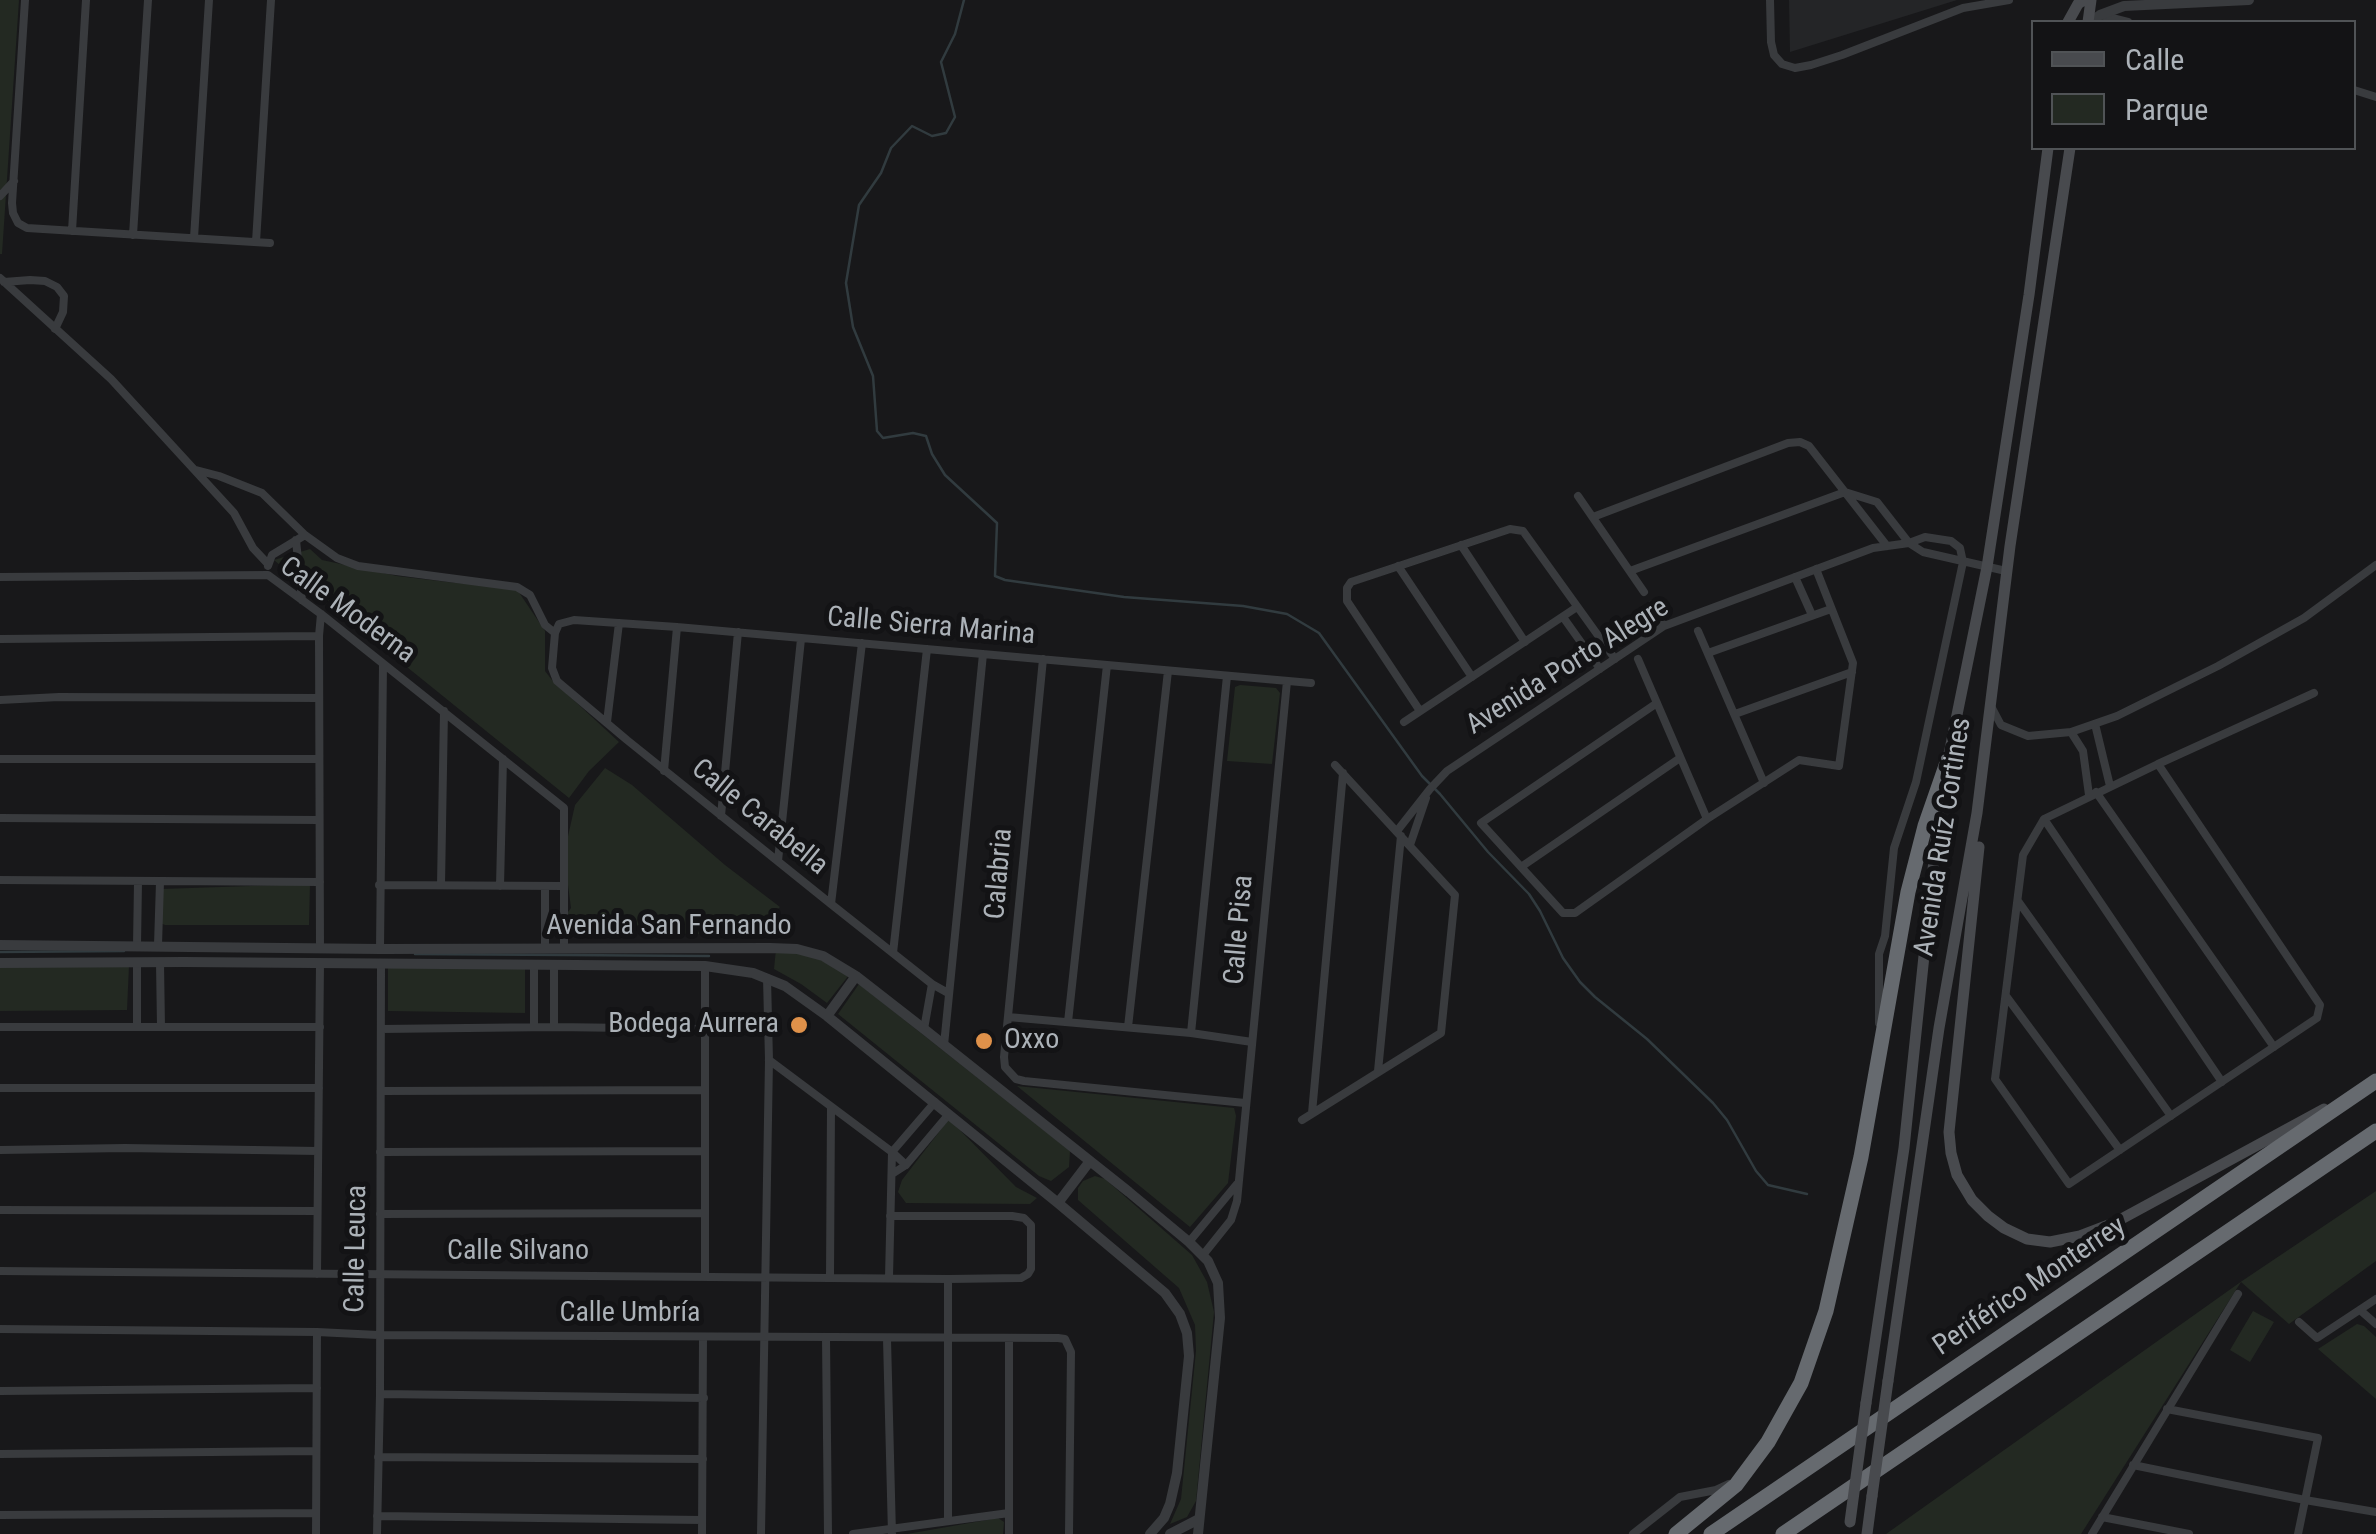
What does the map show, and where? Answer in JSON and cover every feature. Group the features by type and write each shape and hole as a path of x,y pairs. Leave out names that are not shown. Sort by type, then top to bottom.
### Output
{"highway":[{"path":"1676,1534 1736,1485 1768,1442 1801,1383 1826,1311 1861,1157 1908,892 1948,757"},
{"name":"Periférico Monterrey","path":"1711,1534 2376,1081"},
{"path":"1783,1534 2376,1131"}],"main road":[{"path":"2069,20 2078,4 2088,0 2093,20"},
{"path":"1849,1528 1904,1148 1936,819 1988,567 2048,150"},
{"name":"Avenida Ruíz Cortines","path":"1867,1534 1939,1028 1981,784 2006,570 2070,150"},
{"path":"1981,784 1974,901 1949,1132 1957,1175 1972,1200 1988,1216 2028,1239 2050,1242 2080,1236 2114,1223 2376,1081"}],"street":[{"path":"25,0 14,180 13,213 18,223 28,228 270,243"},
{"path":"72,231 86,0"},
{"path":"132,235 148,0"},
{"path":"194,238 209,0"},
{"path":"256,242 271,0"},
{"path":"1770,0 1770,42 1774,55 1782,64 1795,68 1842,55 1963,8 2009,0"},
{"path":"2093,20 2142,2 2249,0"},
{"path":"0,196 14,180"},
{"path":"2,280 45,281 58,287 64,296 63,312 55,329"},
{"path":"2,280 110,379 234,512 253,548 268,564"},
{"path":"1593,517 1788,443 1800,442 1809,446 1887,546"},
{"path":"192,469 262,493 305,535 337,558 358,566 517,587 530,595 544,625 554,633"},
{"path":"1630,571 1844,492 1877,502 1909,543 1924,552 2006,570"},
{"path":"1578,496 1644,592"},
{"path":"1420,711 1348,602 1347,588 1351,582 1510,529 1523,532 1615,659"},
{"path":"268,575 272,555 305,535"},
{"name":"Avenida Porto Alegre","path":"1399,834 1447,771 1664,626 1873,548 1925,537 1951,542 1960,548 1963,562"},
{"path":"296,540 302,600"},
{"path":"1461,546 1525,642"},
{"path":"1878,1053 1880,954 1894,848 1916,782 1963,562"},
{"path":"1990,704 2001,724 2028,736 2070,732 2095,724 2304,618 2376,565"},
{"path":"1398,566 1472,677"},
{"path":"1657,703 1481,823 1562,912 1575,912 1799,760 1840,766 1853,663 1816,570"},
{"name":"Calle Moderna","path":"0,577 268,575 564,808 564,886"},
{"path":"1795,577 1812,615"},
{"path":"1650,605 1664,626"},
{"path":"1404,722 1578,607"},
{"path":"1708,653 1831,609"},
{"path":"320,947 321,614"},
{"path":"1563,617 1600,669"},
{"name":"Calle Sierra Marina","path":"554,633 567,620 619,623 1311,683"},
{"path":"607,722 619,623"},
{"path":"664,771 678,627"},
{"path":"1698,631 1764,783"},
{"path":"721,816 738,632"},
{"name":"Calle Carabella","path":"554,633 552,668 557,681 664,771 948,993"},
{"path":"0,638 319,636"},
{"path":"778,861 801,638"},
{"path":"831,904 862,643"},
{"path":"893,953 927,649"},
{"path":"944,1044 983,654"},
{"path":"1638,659 1707,819"},
{"name":"Calabria","path":"1043,660 1004,1063 1011,1075 1024,1081 1246,1103"},
{"path":"380,948 382,664"},
{"path":"1068,1022 1107,665"},
{"path":"1128,1027 1168,671"},
{"path":"1734,714 1852,672"},
{"path":"1191,1033 1227,676"},
{"name":"Calle Pisa","path":"1203,1255 1232,1220 1237,1201 1286,681"},
{"path":"2158,764 2320,1005 2317,1018 2069,1184 1996,1080 2023,855 2044,819 2110,786 2158,764 2314,693"},
{"path":"0,700 319,698"},
{"path":"441,885 444,711"},
{"path":"2095,724 2110,786"},
{"path":"2070,732 2083,751 2093,794 2274,1047"},
{"path":"500,886 503,758"},
{"path":"1521,867 1680,758"},
{"path":"0,759 319,760"},
{"path":"1302,1120 1440,1033 1455,895 1336,765"},
{"path":"1312,1114 1343,773"},
{"path":"1410,845 1430,789"},
{"path":"0,818 320,820"},
{"path":"2044,819 2222,1082"},
{"path":"1378,1070 1399,834"},
{"path":"0,880 320,882"},
{"path":"138,882 138,946"},
{"path":"158,945 160,882"},
{"path":"380,885 564,886 564,949"},
{"path":"545,886 545,948"},
{"path":"2018,901 2171,1116"},
{"name":"Avenida San Fernando","path":"0,945 797,949 824,956 856,976 1090,1161 1189,1242 1213,1270 1221,1300 1198,1534"},
{"path":"349,948 350,964"},
{"path":"160,962 161,1027"},
{"name":"Avenida San Fernando","path":"0,963 705,966 767,978 827,1016 935,1102 1165,1293 1180,1314 1189,1356 1177,1473 1164,1518 1150,1534"},
{"path":"137,963 137,1027"},
{"path":"316,1274 320,963"},
{"name":"Calle Leuca","path":"377,1534 381,964"},
{"path":"534,966 534,1027"},
{"path":"554,966 554,1027"},
{"path":"705,966 705,1275"},
{"path":"827,1016 856,976"},
{"path":"762,1534 767,978"},
{"path":"924,1029 932,984"},
{"path":"2006,996 2120,1150"},
{"path":"1008,1016 1252,1042"},
{"path":"0,1026 320,1027"},
{"path":"381,1029 705,1030"},
{"path":"769,1060 906,1164"},
{"path":"0,1088 319,1088"},
{"path":"381,1091 705,1090"},
{"path":"889,1277 892,1152 935,1102"},
{"path":"830,1276 831,1108"},
{"path":"892,1174 906,1164 949,1114"},
{"path":"0,1150 318,1151"},
{"path":"380,1152 705,1151"},
{"path":"1633,1534 1680,1497 1728,1486 1773,1428 1810,1354 1861,1157"},
{"path":"1058,1203 1090,1161"},
{"path":"1189,1242 1237,1184"},
{"path":"0,1210 317,1211"},
{"path":"380,1214 706,1213"},
{"name":"Calle Silvano","path":"0,1271 948,1279 1021,1278 1031,1270 1031,1226 1024,1218 890,1216"},
{"path":"948,1279 948,1521"},
{"path":"2092,1534 2238,1294"},
{"path":"2299,1322 2317,1338 2376,1299"},
{"path":"2360,1310 2376,1324"},
{"name":"Calle Umbría","path":"0,1330 1058,1338 1065,1340 1071,1352 1069,1533"},
{"path":"316,1534 317,1332"},
{"path":"702,1534 703,1337"},
{"path":"826,1337 828,1534"},
{"path":"888,1338 892,1531"},
{"path":"1009,1534 1010,1338"},
{"path":"0,1391 317,1388"},
{"path":"380,1394 704,1398"},
{"path":"2168,1409 2318,1438 2298,1534"},
{"path":"0,1454 316,1451"},
{"path":"378,1457 703,1459"},
{"path":"2134,1465 2376,1512"},
{"path":"853,1534 1009,1513"},
{"path":"0,1515 316,1514"},
{"path":"377,1516 702,1520"},
{"path":"2102,1517 2188,1534"},
{"path":"1170,1534 1200,1519"}],"shaded area":[{"path":"1789,0 1957,0 1790,52"}],"green space":[{"path":"0,0 19,0 2,254 0,254"},
{"path":"310,549 322,560 397,576 514,585 545,631 545,671 619,742 589,771 569,798 358,632 274,560"},
{"path":"1235,687 1276,688 1280,693 1272,764 1227,761"},
{"path":"605,768 632,785 780,907 746,935 654,933 643,929 588,934 564,917 571,908 564,854 575,805"},
{"path":"310,884 309,925 160,923 161,889"},
{"path":"776,949 804,951 849,975 827,1003 774,969"},
{"path":"129,966 127,1010 0,1011 0,967"},
{"path":"525,966 525,1013 388,1011 388,968"},
{"path":"859,984 1070,1151 1069,1167 1051,1181 1039,1176 838,1014"},
{"path":"1017,1086 1234,1108 1228,1183 1190,1227"},
{"path":"949,1119 1016,1187 1037,1198 1030,1204 906,1203 898,1192 902,1180"},
{"path":"1095,1176 1105,1179 1192,1255 1207,1282 1214,1312 1196,1501 1187,1517 1170,1524 1181,1499 1196,1351 1195,1325 1179,1288 1078,1200 1078,1188"},
{"path":"2376,1191 2376,1261 2289,1324 2241,1282 2081,1534 1886,1534 2242,1281"},
{"path":"2253,1311 2274,1322 2250,1362 2230,1350"},
{"path":"2357,1324 2376,1337 2376,1399 2318,1349"},
{"path":"998,1518 1004,1522 1003,1534 907,1534"}],"waterway":[{"path":"964,0 955,34 941,62 955,117 946,133 932,136 912,126 891,148 881,173 859,205 846,283 853,327 873,376 877,431 883,438 913,433 926,436 945,475 997,523 995,576 1124,597 1243,606 1287,614 1319,633 1422,776 1529,894 1580,982 1713,1103 1768,1185 1807,1194"},
{"path":"0,952 124,951"},
{"path":"415,954 709,956"}],"place":[{"name":"Bodega Aurrera","path":"799,1025"},
{"name":"Oxxo","path":"984,1041"}]}
